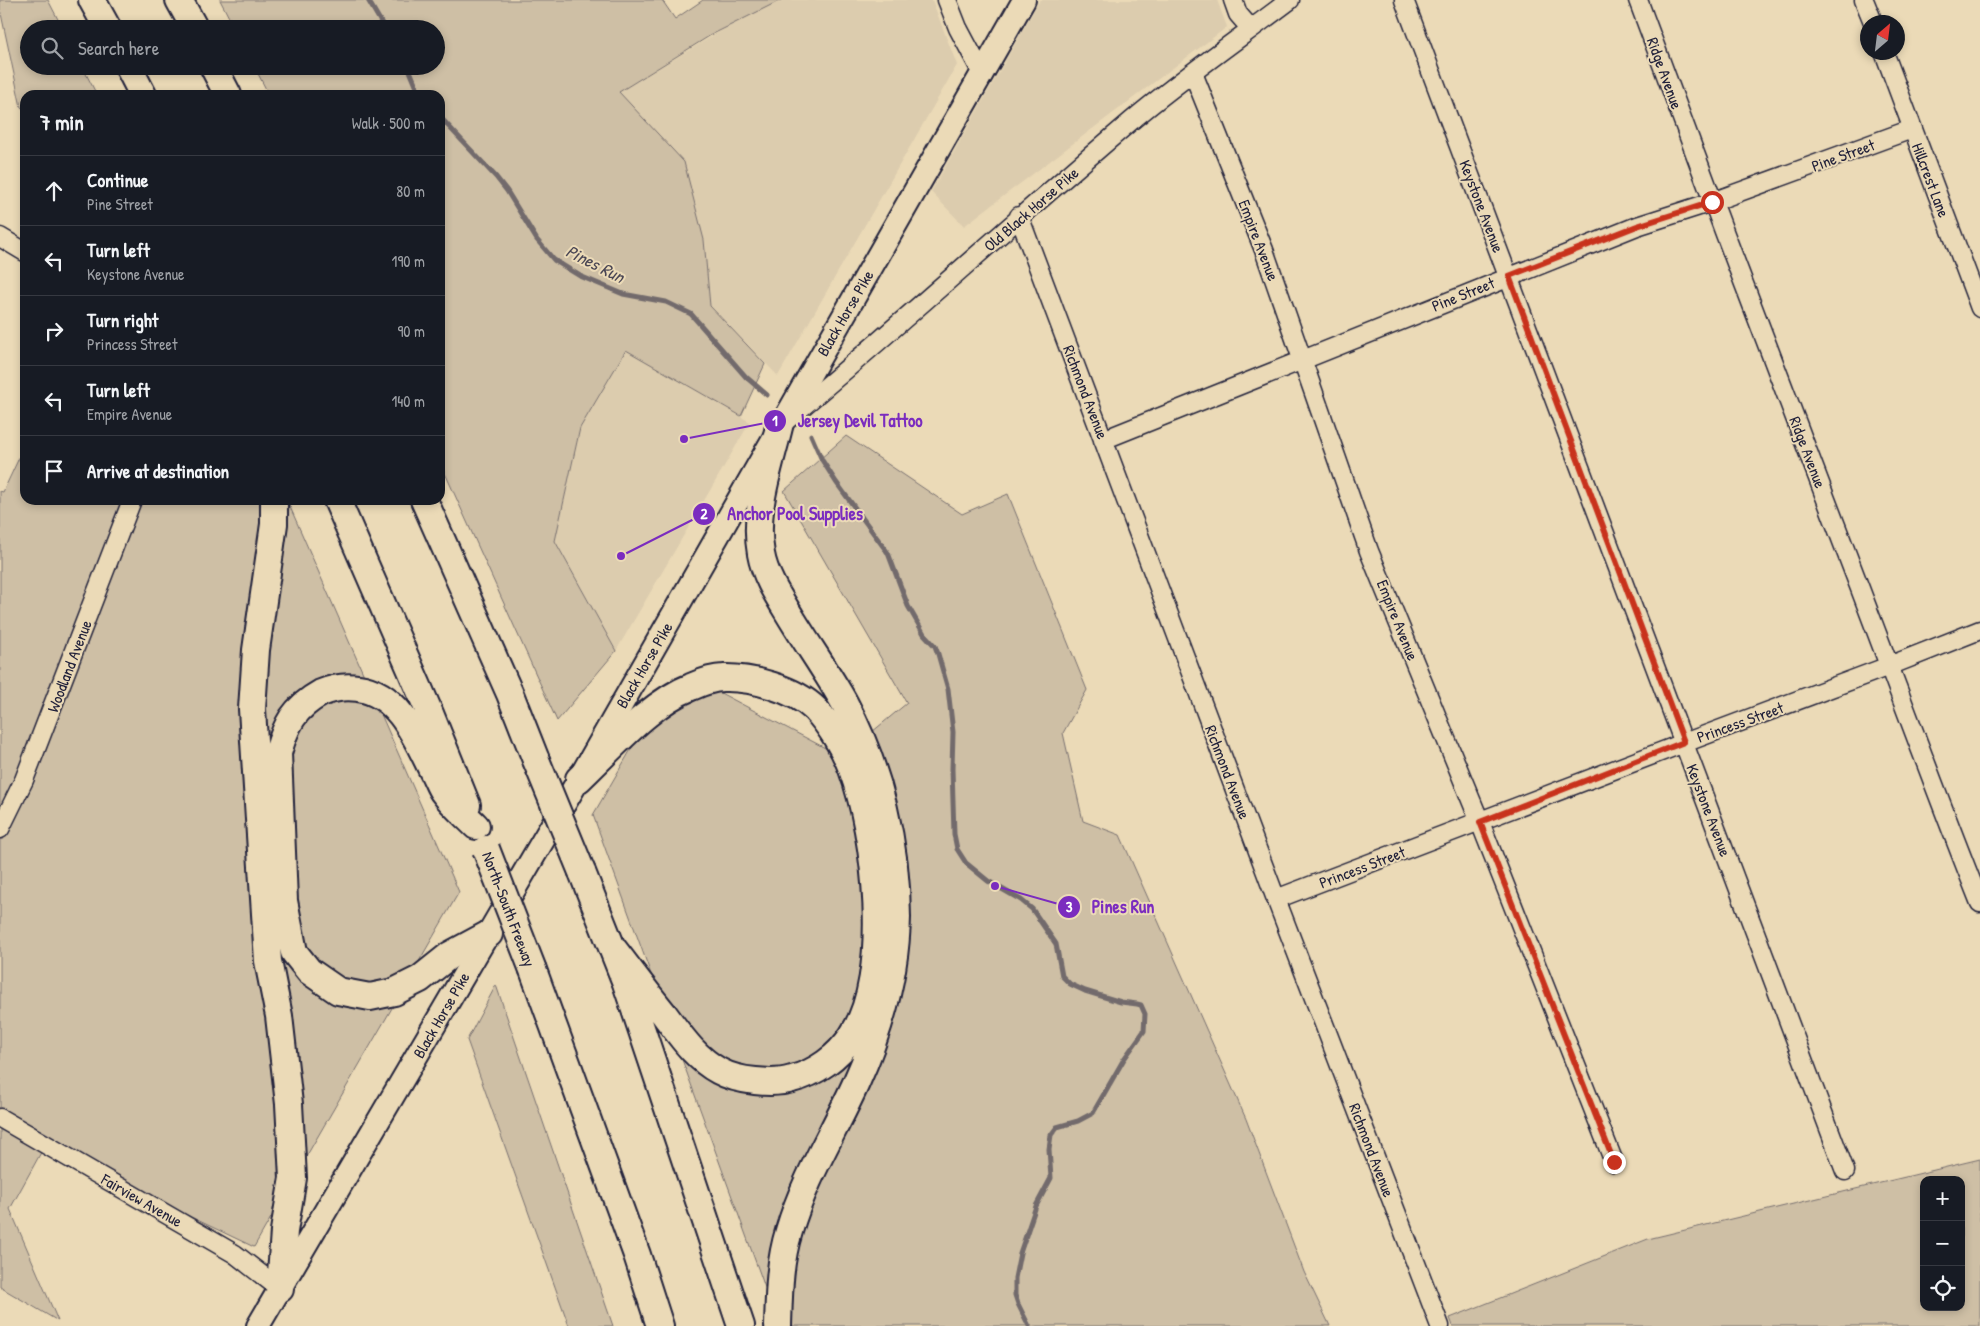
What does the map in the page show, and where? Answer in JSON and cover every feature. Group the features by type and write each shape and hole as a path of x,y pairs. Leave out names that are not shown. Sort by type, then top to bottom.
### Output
{"highway":[{"path":"92,0 103,20"},
{"path":"179,0 189,20"},
{"path":"133,75 140,90"},
{"path":"218,75 225,90"},
{"path":"778,1326 779,1273 788,1232 801,1195 856,1083 880,1026 893,968 897,916 893,861 883,807 871,763 845,705 774,591 761,556 758,523 762,494 779,427"},
{"path":"274,505 274,524 256,650 252,709 268,961 279,1016 290,1104 293,1178 284,1230 280,1289"},
{"name":"North-South Freeway","path":"339,505 431,716 533,970 634,1246 660,1326"},
{"path":"426,505 510,694 612,947 633,1002 741,1326"},
{"path":"579,780 657,706 690,687 720,678 750,679 785,690 813,708 833,733 852,768 866,822 877,892 876,951 868,997 861,1019 852,1036 838,1053 822,1066 804,1076 782,1082 760,1082 720,1072 695,1054 612,947"},
{"path":"481,837 443,792 415,736 399,713 386,698 370,689 354,687 332,688 312,698 298,708 284,730 278,753 284,901 294,952 309,971 338,991 370,997 394,992 420,979 450,955 489,934"}],"main road":[{"name":"Black Horse Pike","path":"258,1326 579,780 779,427 983,75 1024,0"}],"street":[{"path":"947,0 958,28 983,75"},
{"path":"1233,0 1238,14 1251,30"},
{"name":"Old Black Horse Pike","path":"779,427 941,288 1019,216 1055,188 1132,121 1290,0"},
{"name":"Keystone Avenue","path":"1404,0 1845,1171"},
{"name":"Ridge Avenue","path":"1638,0 1712,202 1937,796 1980,903"},
{"path":"1864,0 1869,15"},
{"name":"Hillcrest Lane","path":"1887,60 1980,308"},
{"name":"Empire Avenue","path":"1193,73 1264,250 1369,551 1480,822 1614,1162"},
{"name":"Pine Street","path":"1103,440 1637,226 1712,202 1912,130"},
{"name":"Richmond Avenue","path":"1019,216 1276,899 1440,1326"},
{"path":"0,237 20,249"},
{"name":"Woodland Avenue","path":"0,829 28,771 130,505"},
{"name":"Princess Street","path":"1276,899 1980,630"},
{"name":"Fairview Avenue","path":"0,1118 235,1254 280,1289"}],"shaded area":[{"path":"0,0 48,0 58,20 20,20 20,75 87,75 94,90 20,90 20,102 0,9"},
{"path":"220,0 662,0 675,19 703,0 781,0 711,35 619,92 684,162 704,240 710,306 765,364 741,416 626,350 580,428 555,541 616,651 557,721 445,473 445,90 266,90 259,75 445,75 445,20 230,20"},
{"path":"781,0 932,0 957,65 778,376 710,306 704,240 619,92 734,23"},
{"path":"1040,0 1217,0 1227,27 964,226 931,192"},
{"path":"626,349 750,422 616,651 555,541 580,428"},
{"path":"846,436 962,514 1008,494 1087,690 1063,733 1083,821 1120,835 1246,1119 1304,1272 1330,1326 779,1326 593,815 673,677 711,688 827,749 872,732 907,703 784,491"},
{"path":"20,456 20,505 289,505 459,892 254,1247 44,1147 10,1209 58,1321 0,1287 0,491 3,492"},
{"path":"496,985 613,1326 569,1326 467,1040"},
{"path":"1980,1159 1980,1326 1453,1326 1450,1318 1648,1239"}],"waterway":[{"name":"Pines Run","path":"368,0 380,20"},
{"name":"Pines Run","path":"412,75 418,90"},
{"name":"Pines Run","path":"445,122 496,177 507,191 537,240 554,260 580,276 623,294 666,302 691,314 746,377 767,395"},
{"name":"Pines Run","path":"811,435 822,460 836,482 888,553 908,606 924,634 935,646 938,654 948,689 953,732 954,834 957,849 966,863 988,881 1021,900 1032,909 1056,944 1062,976 1070,984 1085,991 1121,1002 1141,1005 1145,1014 1144,1031 1124,1059 1093,1113 1078,1121 1057,1127 1051,1135 1049,1149 1051,1178 1036,1206 1020,1253 1015,1278 1015,1295 1029,1326"}],"place":[{"name":"Jersey Devil Tattoo","path":"684,439"},
{"name":"Anchor Pool Supplies","path":"621,556"},
{"name":"Pines Run","path":"995,886"}],"route":[{"path":"1614,1162 1480,822 1684,742 1509,276 1637,226 1712,202"}]}
